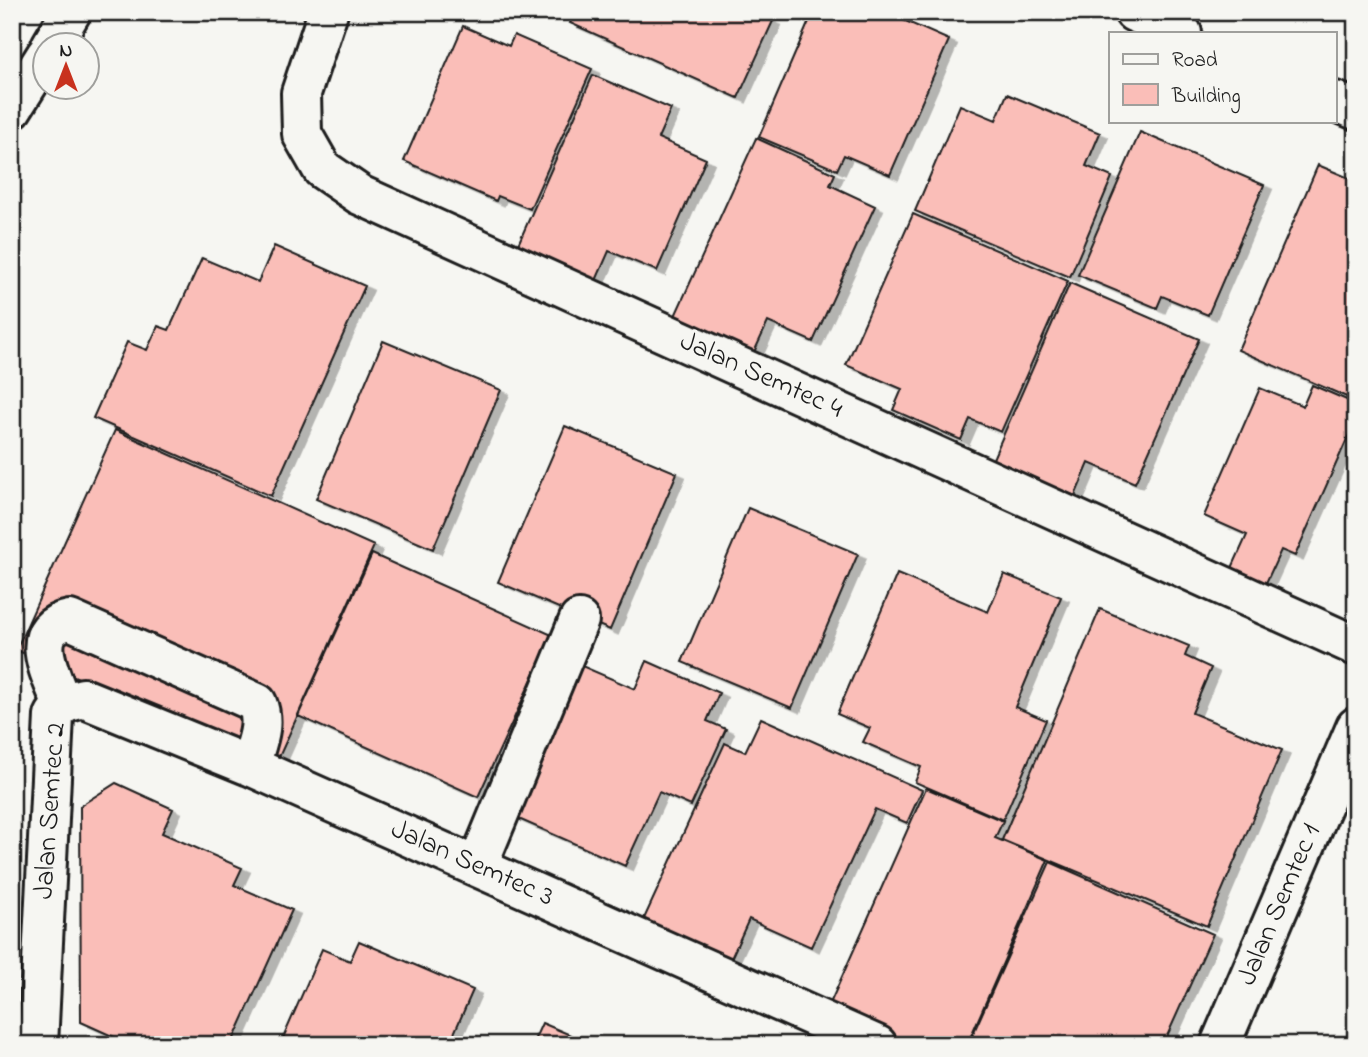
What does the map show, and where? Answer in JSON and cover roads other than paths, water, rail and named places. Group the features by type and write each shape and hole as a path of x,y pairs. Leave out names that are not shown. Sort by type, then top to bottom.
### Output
{"main road":[{"path":"59,32 71,12"},
{"name":"Jalan Semtec 4","path":"328,12 300,93 302,134 322,169 360,195 1356,646"},
{"path":"1134,12 1180,32"},
{"path":"12,109 32,77"},
{"path":"1336,101 1356,110"},
{"path":"62,704 44,656 45,636 57,622 70,620 257,703 261,713 261,728 250,766"},
{"path":"477,867 579,620"},
{"name":"Jalan Semtec 3","path":"62,704 83,698 250,766 877,1045"},
{"name":"Jalan Semtec 2","path":"38,1045 54,716 62,704"},
{"name":"Jalan Semtec 1","path":"1220,1045 1356,727"}]}
